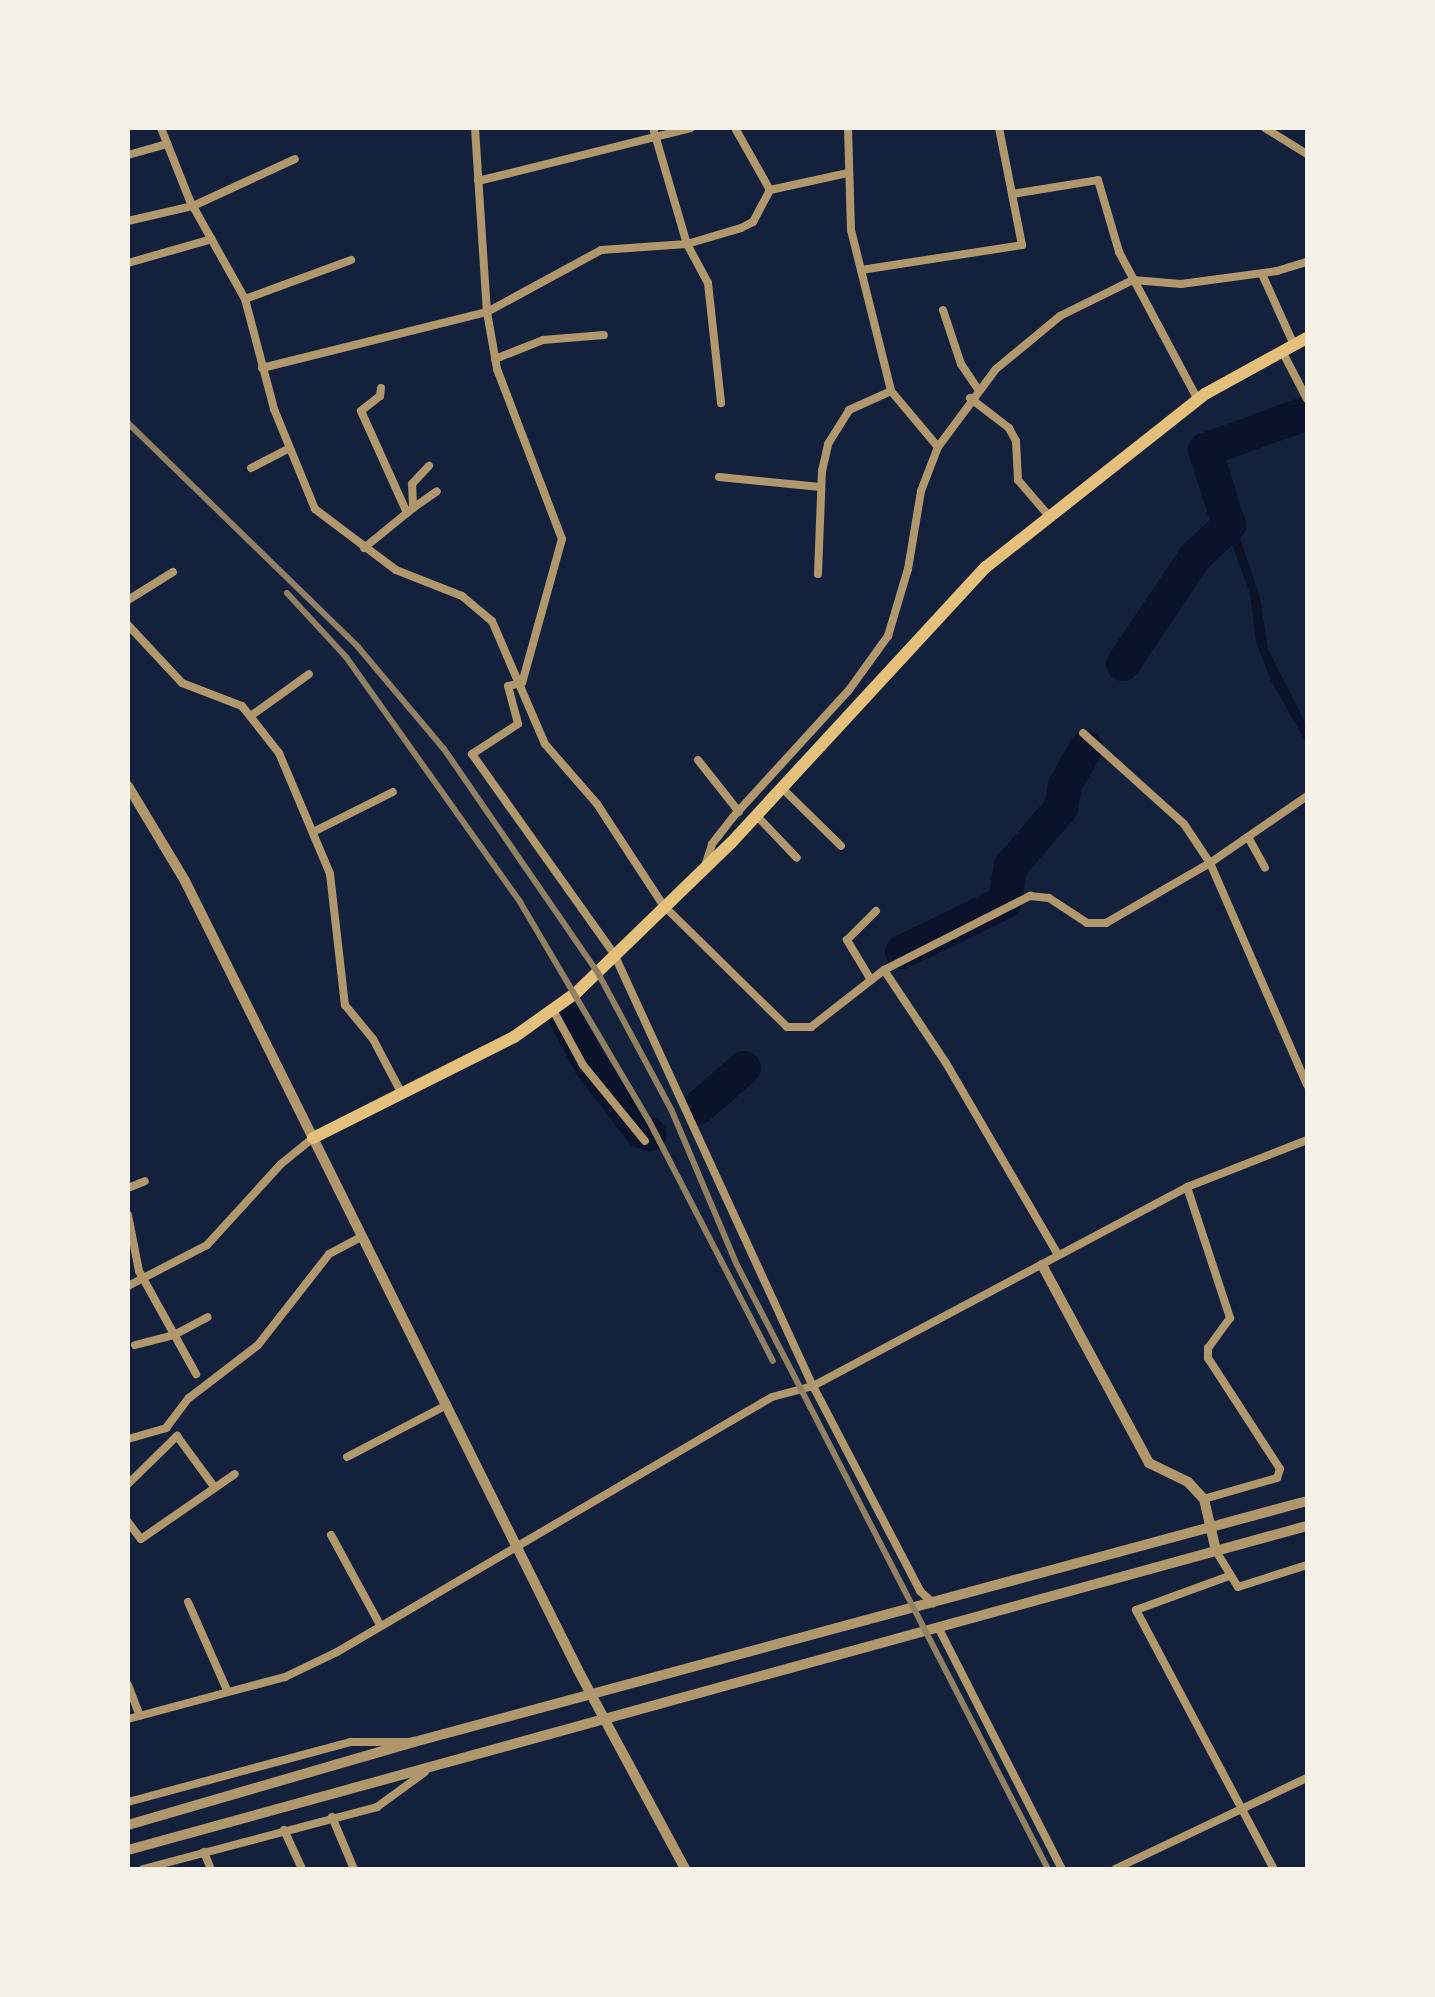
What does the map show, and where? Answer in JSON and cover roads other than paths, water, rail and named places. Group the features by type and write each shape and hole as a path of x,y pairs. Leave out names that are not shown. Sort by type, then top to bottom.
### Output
{"main road":[{"path":"313,1138 514,1037 553,1010 756,815 975,578 1198,400 1307,338"}],"street":[{"path":"161,128 193,206 245,299 262,368 288,449 315,509 396,570 477,605 502,639 521,683 533,725 604,814 663,905 791,1029 811,1027 884,970 1030,896 1049,898 1087,923 1102,925 1210,863 1307,796"},
{"path":"475,128 487,312 495,359 562,539 521,683"},
{"path":"478,181 654,132 690,128"},
{"path":"735,128 770,190"},
{"path":"848,128 847,173 861,270 891,391 938,447"},
{"path":"861,270 1022,245 999,128"},
{"path":"1265,128 1307,154"},
{"path":"654,132 687,244 708,283 721,403"},
{"path":"128,155 167,144"},
{"path":"128,221 193,206 295,159"},
{"path":"262,368 487,312 588,254 687,244 753,222 770,190 847,173"},
{"path":"1012,194 1098,180 1133,280 1198,400"},
{"path":"128,263 212,239"},
{"path":"245,299 351,260"},
{"path":"704,867 712,844 849,690 888,636 908,569 921,491 938,447 978,389 1060,316 1133,280 1181,284 1262,274 1307,262"},
{"path":"1262,274 1307,399"},
{"path":"943,310 961,364 978,389"},
{"path":"495,359 543,340 604,335"},
{"path":"381,388 380,396 361,411 410,510"},
{"path":"818,574 821,487 828,444 849,410 891,391"},
{"path":"970,398 1012,432 1018,480 1049,516"},
{"path":"251,468 288,449"},
{"path":"410,510 412,484 429,466"},
{"path":"719,477 821,487"},
{"path":"364,548 437,491"},
{"path":"128,600 173,572"},
{"path":"128,625 182,683 228,698 252,715 279,753 315,831 330,874 345,1005 373,1039 402,1094"},
{"path":"252,715 309,674"},
{"path":"521,683 508,686 518,724 472,754 614,954 813,1386 920,1591 933,1603"},
{"path":"1083,733 1184,824 1210,863 1307,1085"},
{"path":"698,760 739,812"},
{"path":"128,786 178,867 361,1237 518,1543 590,1694 685,1869"},
{"path":"781,787 841,846"},
{"path":"315,831 393,792"},
{"path":"756,815 797,858"},
{"path":"1248,837 1265,868"},
{"path":"871,980 847,940 876,911"},
{"path":"884,970 946,1063 1058,1255"},
{"path":"553,1010 583,1065 645,1141"},
{"path":"128,1286 145,1282 230,1225 281,1164 313,1138"},
{"path":"128,1719 227,1690 285,1677 772,1397 813,1386 1187,1187 1307,1140"},
{"path":"128,1188 145,1181"},
{"path":"1187,1187 1230,1318 1208,1348 1208,1358 1280,1469 1277,1478 1204,1499"},
{"path":"128,1215 145,1282 196,1374"},
{"path":"128,1439 166,1428 189,1398 258,1345 329,1254 361,1237"},
{"path":"1042,1265 1149,1463 1188,1482 1204,1499 1216,1551 1238,1587 1307,1565"},
{"path":"135,1345 174,1335 208,1317"},
{"path":"347,1457 447,1405"},
{"path":"128,1484 177,1436 215,1488"},
{"path":"128,1522 141,1539 235,1474"},
{"path":"128,1825 414,1742 1307,1501"},
{"path":"128,1850 425,1772 604,1719 1307,1526"},
{"path":"331,1535 380,1625"},
{"path":"1229,1576 1136,1610 1274,1869"},
{"path":"188,1602 227,1690"},
{"path":"938,1627 1062,1869"},
{"path":"128,1685 140,1716"},
{"path":"128,1802 351,1742 414,1742"},
{"path":"143,1869 377,1807 425,1772"},
{"path":"1115,1869 1307,1778"},
{"path":"332,1817 352,1868"},
{"path":"284,1830 302,1869"},
{"path":"204,1852 211,1869"}],"water":[{"path":"1235,523 1260,597 1268,649 1307,726 1307,744 1271,681 1256,642 1250,594 1227,530"}],"waterway":[{"path":"1123,664 1195,557 1229,525 1205,450 1307,413"},
{"path":"902,952 1005,902 1011,866 1061,808 1065,785 1086,748"},
{"path":"566,1018 590,1064 641,1131 649,1134"},
{"path":"698,1108 744,1068"}],"railway":[{"path":"128,423 358,647 444,749 598,973 671,1109 737,1265 1048,1869"},
{"path":"287,593 346,657 520,902 649,1121 773,1361"}]}
